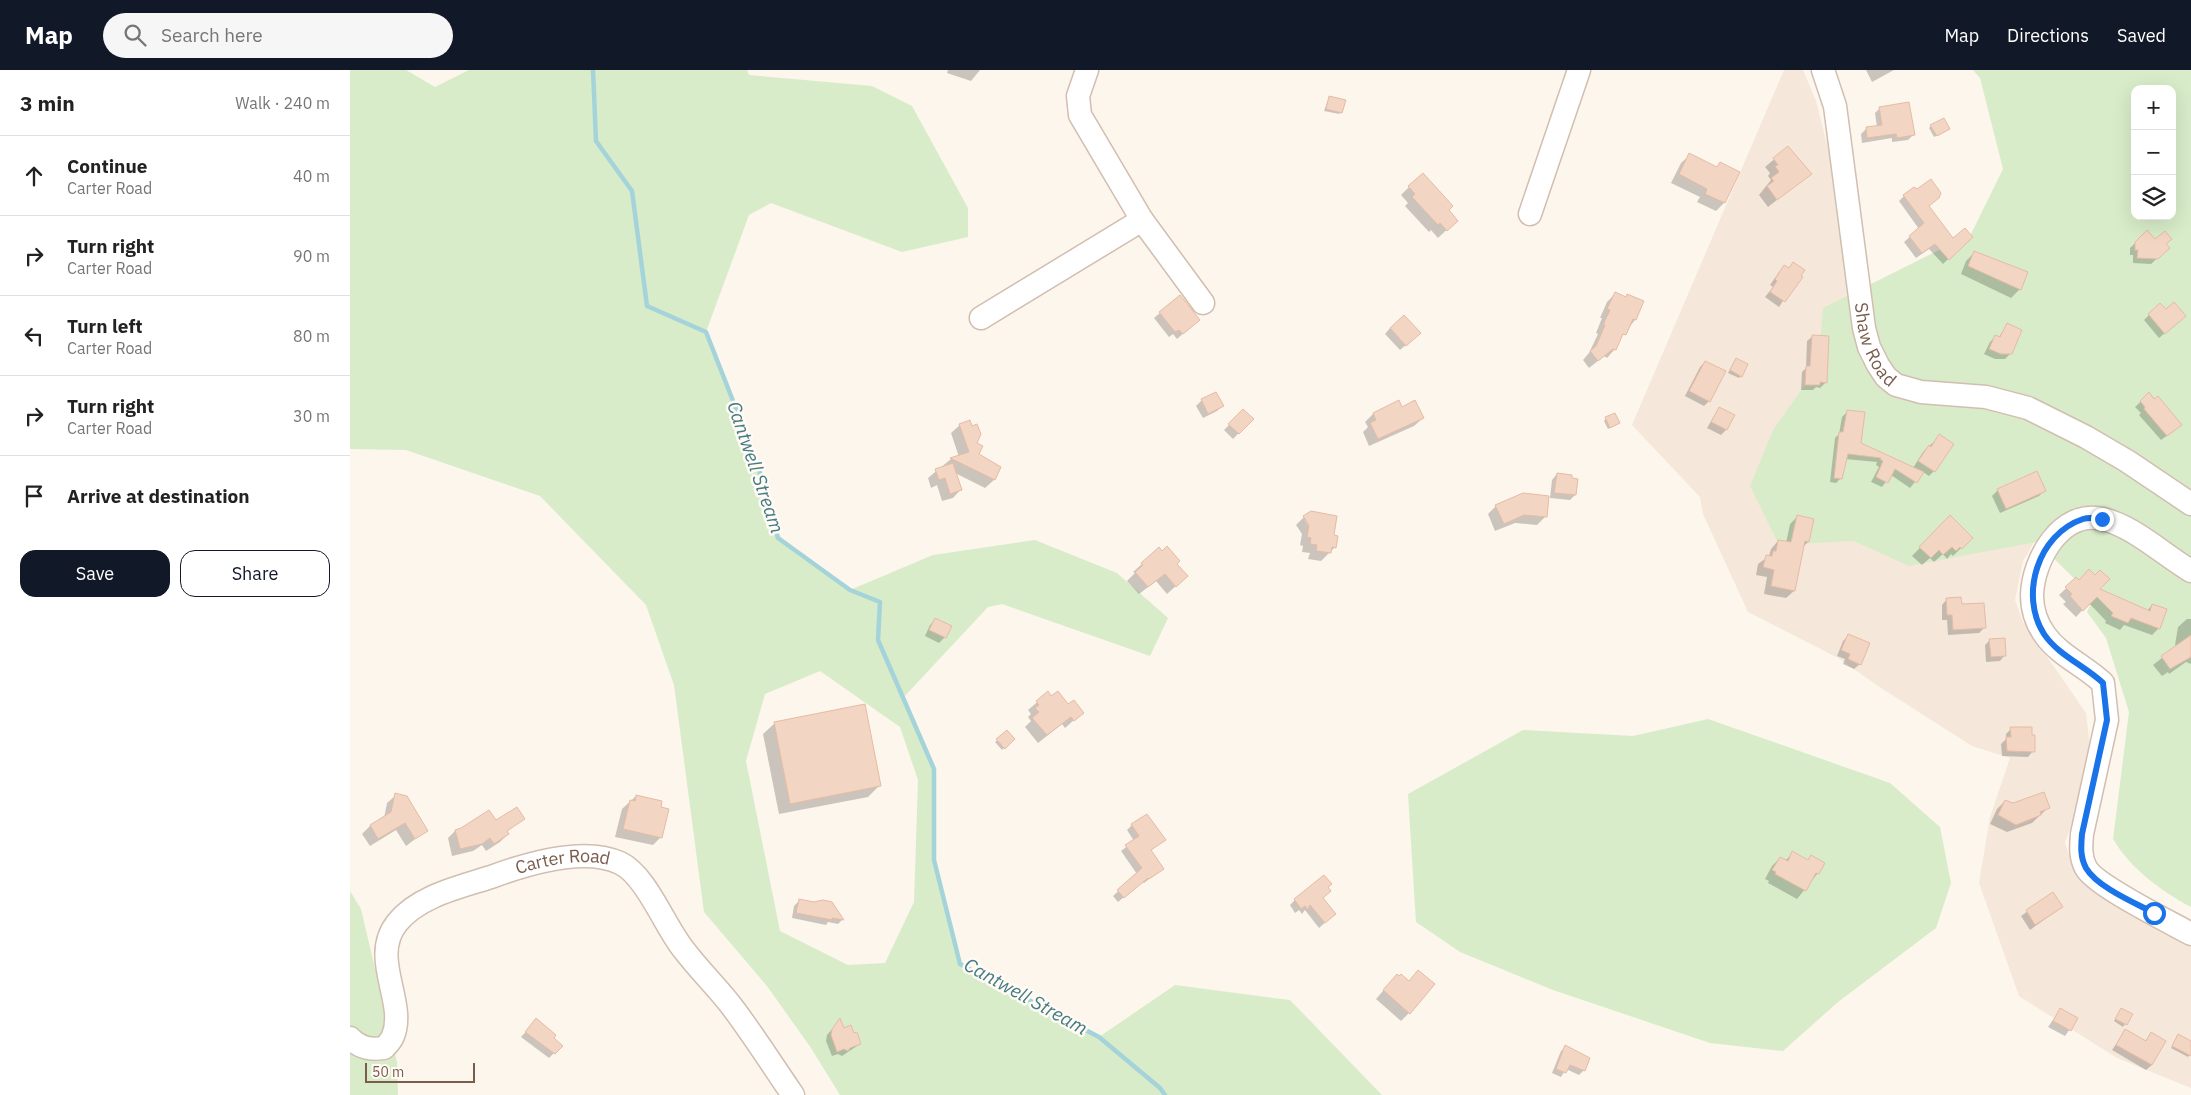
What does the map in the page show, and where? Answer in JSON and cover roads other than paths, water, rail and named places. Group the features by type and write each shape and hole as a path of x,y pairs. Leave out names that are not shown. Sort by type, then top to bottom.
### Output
{"street":[{"path":"1087,70 1078,96 1080,115 1142,220 1203,303"},
{"path":"1530,214 1580,70"},
{"name":"Shaw Road","path":"1823,70 1835,106 1864,328 1869,347 1886,377 1902,387 1921,392 1986,397 2028,408 2086,437 2127,461 2191,504"},
{"path":"981,318 1142,220"},
{"path":"2191,571 2135,534 2102,519 2085,518 2067,526 2053,538 2041,556 2032,595 2035,616 2045,635 2062,652 2090,671 2103,683 2107,720 2082,834 2081,851 2087,869 2102,884 2191,934"},
{"name":"Carter Road","path":"350,1038 356,1045 371,1050 384,1048 393,1037 396,1021 387,967 386,946 396,924 406,912 429,900 496,875 542,862 571,857 594,857 620,863 639,878 683,949 732,1007 793,1095"}],"waterway":[{"name":"Cantwell Stream","path":"593,70 596,141 632,191 647,306 706,332 757,462 778,538 850,590 880,602 878,640 934,769 934,860 960,964 1099,1037 1160,1088 1165,1095"}]}
